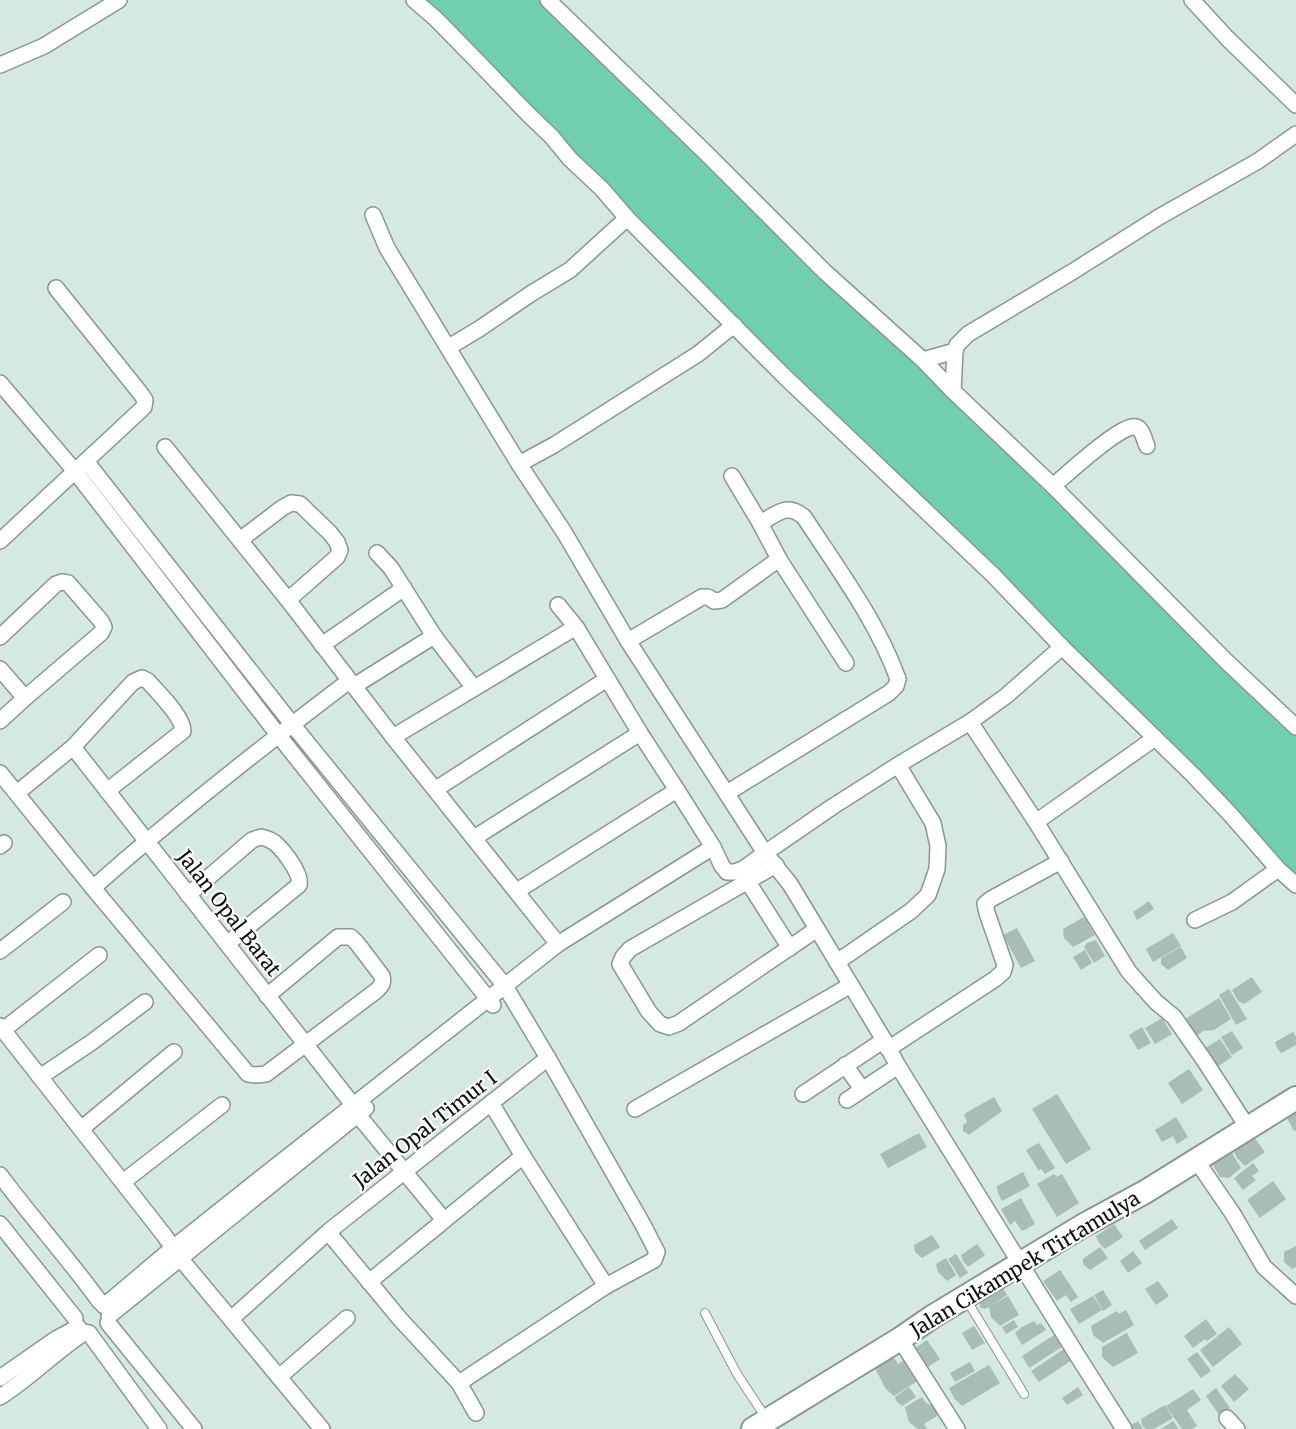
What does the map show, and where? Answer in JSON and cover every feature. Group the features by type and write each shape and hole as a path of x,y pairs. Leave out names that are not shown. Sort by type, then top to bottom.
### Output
{"street":[{"path":"0,65 44,46 119,0"},
{"path":"414,0 552,137 627,218 801,393 993,575 1062,647 1193,775 1278,869 1296,885"},
{"path":"548,0 825,272 923,360 1053,486 1226,661 1296,728"},
{"path":"1192,0 1227,38 1296,105"},
{"path":"953,391 955,351 957,345 968,334 1159,217 1258,161 1296,134"},
{"path":"373,214 387,248 449,346 519,464 564,532 628,642 765,853 790,884 898,1066 1124,1429"},
{"path":"449,346 570,270 627,218"},
{"path":"0,541 144,407 145,400 141,394 56,288"},
{"path":"519,464 583,427 698,354 734,325"},
{"path":"923,360 955,351"},
{"path":"0,383 80,465 507,990 657,1252 654,1260 606,1286 459,1383"},
{"path":"1053,486 1098,447 1128,426 1135,426 1141,430 1147,446"},
{"path":"165,447 558,944"},
{"path":"80,465 279,736 491,1002"},
{"path":"732,476 779,559 846,663"},
{"path":"240,540 291,503 300,504 330,533 340,550 337,557 288,600"},
{"path":"727,793 889,693 896,686 898,679 894,665 866,612 804,517 793,509 785,509 760,523"},
{"path":"377,553 391,568 434,636 474,688"},
{"path":"628,642 702,597 708,597 714,601 722,600 779,559"},
{"path":"0,638 56,584 62,582 68,583 104,627 101,633 0,721"},
{"path":"322,645 404,588"},
{"path":"558,604 576,627 722,866 728,872 743,870 898,765 970,722 1006,696 1062,647"},
{"path":"393,737 576,627"},
{"path":"93,888 146,841 292,724 352,684 434,636"},
{"path":"0,669 25,698"},
{"path":"17,793 73,747 133,682 141,678 148,681 178,717 183,731 107,791"},
{"path":"436,789 607,679"},
{"path":"970,722 1061,861 1129,972 1156,1002 1174,1017 1248,1128"},
{"path":"474,838 640,733"},
{"path":"1036,822 1155,738"},
{"name":"Jalan Opal Barat","path":"73,747 355,1110 444,1220"},
{"path":"837,962 911,911 928,895 937,869 938,846 933,823 898,765"},
{"path":"0,773 248,1074 256,1076 266,1074 376,991 384,982 382,976 351,937 338,937 267,996"},
{"path":"517,891 677,790"},
{"path":"188,895 252,840 261,837 275,844 298,873 300,882 227,944"},
{"path":"0,1378 56,1339 82,1327 97,1332 103,1329 105,1311 507,990 558,944 712,847"},
{"path":"802,1094 845,1065 886,1044 995,980 1003,972 1005,965 985,904 1061,861"},
{"path":"776,865 630,949 623,957 620,964 649,1012 660,1024 669,1027 679,1023 817,929"},
{"path":"1195,920 1232,902 1278,869"},
{"path":"748,882 790,948"},
{"path":"0,951 63,902"},
{"path":"99,955 1,1028 177,1252 322,1429"},
{"path":"634,1109 851,985"},
{"path":"40,1077 92,1042 144,1002"},
{"path":"81,1129 174,1052"},
{"name":"Jalan Opal Timur I","path":"231,1319 328,1232 548,1058"},
{"path":"845,1065 862,1089"},
{"path":"848,1100 898,1066"},
{"name":"Jalan Cikampek Tirtamulya","path":"760,1425 900,1340 932,1317 1145,1192 1296,1098"},
{"path":"491,1103 606,1286"},
{"path":"123,1182 222,1105"},
{"path":"369,1282 523,1156"},
{"path":"1197,1160 1233,1214 1264,1267 1296,1296"},
{"path":"0,1175 78,1271 105,1311 194,1429"},
{"path":"0,1224 159,1429"},
{"path":"328,1232 400,1319 459,1383 476,1413"},
{"path":"82,1327 76,1311 80,1305 93,1300 105,1311"},
{"path":"279,1377 347,1318"},
{"path":"0,1397 36,1372 70,1342 82,1327"},
{"path":"900,1340 957,1429"}],"lane":[{"path":"966,1298 1024,1394"},
{"path":"705,1313 737,1374 760,1425"}],"shaded area":[{"path":"414,0 548,0 1296,727 1296,885"}],"building":[{"path":"1149,901 1154,909 1137,920 1133,912"},
{"path":"1084,917 1095,935 1073,947 1064,938 1063,929"},
{"path":"1017,928 1035,961 1021,968 1003,935"},
{"path":"1173,933 1181,946 1153,962 1146,949"},
{"path":"1096,940 1105,956 1094,963 1084,947 1087,943"},
{"path":"1181,947 1187,958 1168,970 1161,964 1161,958"},
{"path":"1085,950 1092,963 1081,970 1073,957"},
{"path":"1252,977 1262,992 1244,1004 1238,1001 1232,990"},
{"path":"1229,989 1247,1019 1236,1025 1219,995"},
{"path":"1219,998 1231,1019 1214,1030 1203,1031 1194,1038 1182,1021"},
{"path":"1162,1018 1172,1034 1155,1044 1145,1028"},
{"path":"1142,1027 1151,1043 1138,1050 1129,1035"},
{"path":"1232,1031 1243,1048 1232,1055 1221,1037"},
{"path":"1293,1032 1296,1045 1281,1053 1275,1042"},
{"path":"1220,1039 1232,1057 1214,1069 1202,1050"},
{"path":"1189,1069 1203,1090 1182,1104 1168,1083"},
{"path":"1057,1094 1091,1149 1066,1164 1032,1109"},
{"path":"994,1097 1002,1111 969,1135 963,1131 963,1125 967,1122 964,1114"},
{"path":"1296,1113 1296,1130 1294,1131 1287,1118"},
{"path":"1176,1117 1188,1137 1177,1144 1173,1136 1162,1142 1155,1130"},
{"path":"919,1133 927,1147 888,1168 880,1154"},
{"path":"1252,1134 1265,1152 1245,1166 1237,1158 1232,1147"},
{"path":"1039,1143 1055,1168 1045,1174 1041,1169 1039,1171 1026,1150"},
{"path":"1229,1148 1241,1168 1229,1178 1220,1177 1209,1159"},
{"path":"1253,1163 1259,1171 1252,1176 1256,1180 1243,1190 1234,1178"},
{"path":"1023,1172 1030,1186 1002,1201 997,1186"},
{"path":"1054,1174 1057,1177 1062,1174 1079,1203 1057,1217 1037,1184"},
{"path":"1273,1181 1286,1199 1260,1218 1247,1200"},
{"path":"1021,1198 1035,1224 1022,1231 1015,1221 1010,1225 1001,1209"},
{"path":"1172,1219 1178,1228 1145,1250 1139,1241"},
{"path":"1114,1224 1123,1237 1105,1249 1096,1236"},
{"path":"932,1235 940,1247 922,1258 915,1252 914,1245"},
{"path":"977,1244 985,1255 968,1267 961,1255"},
{"path":"1296,1246 1296,1267 1292,1269 1284,1262 1284,1252"},
{"path":"1100,1247 1108,1258 1090,1270 1083,1264 1083,1259"},
{"path":"1133,1251 1142,1263 1128,1273 1120,1261"},
{"path":"956,1254 968,1273 960,1278 948,1259"},
{"path":"946,1258 956,1275 947,1281 938,1272 936,1264"},
{"path":"1060,1270 1078,1297 1071,1302 1066,1295 1057,1301 1043,1281"},
{"path":"1158,1281 1169,1296 1156,1305 1145,1289"},
{"path":"1002,1286 1007,1295 994,1304 1008,1296 1019,1315 1000,1326 991,1317 989,1307 985,1309 980,1307 980,1303"},
{"path":"1103,1290 1112,1305 1103,1311 1094,1295"},
{"path":"1093,1296 1102,1310 1079,1324 1070,1309"},
{"path":"1126,1310 1134,1325 1103,1343 1093,1335 1091,1326 1117,1311 1119,1314"},
{"path":"1206,1319 1217,1334 1193,1348 1184,1336"},
{"path":"1014,1320 1018,1327 1006,1334 1002,1327"},
{"path":"1034,1321 1037,1325 1041,1323 1046,1330 1022,1345 1015,1333"},
{"path":"974,1326 985,1343 972,1350 962,1333"},
{"path":"1229,1327 1242,1344 1213,1367 1200,1350"},
{"path":"1057,1333 1065,1345 1029,1368 1022,1356"},
{"path":"1127,1333 1138,1353 1113,1367 1102,1357 1102,1347"},
{"path":"927,1340 940,1359 925,1369 915,1355 927,1346 916,1353 914,1349"},
{"path":"1067,1347 1075,1358 1039,1382 1031,1371"},
{"path":"890,1351 898,1364 909,1357 922,1378 894,1396 886,1389 872,1363"},
{"path":"1197,1352 1211,1371 1201,1378 1187,1359"},
{"path":"970,1362 975,1371 955,1382 950,1373"},
{"path":"989,1365 1000,1383 962,1406 954,1398 949,1388"},
{"path":"1235,1374 1249,1389 1234,1402 1221,1386"},
{"path":"909,1387 916,1397 902,1406 895,1397"},
{"path":"1078,1387 1083,1395 1067,1405 1062,1398"},
{"path":"1216,1388 1230,1408 1220,1416 1206,1396"},
{"path":"1193,1389 1201,1400 1187,1410 1197,1426 1192,1429 1182,1429 1166,1406"},
{"path":"922,1397 926,1403 936,1407 937,1416 924,1424 927,1429 918,1429 909,1422 905,1407"},
{"path":"1165,1405 1173,1418 1154,1429 1146,1429 1141,1419"},
{"path":"1138,1421 1143,1429 1133,1429 1131,1425"},
{"path":"1173,1421 1179,1429 1161,1429"}]}
